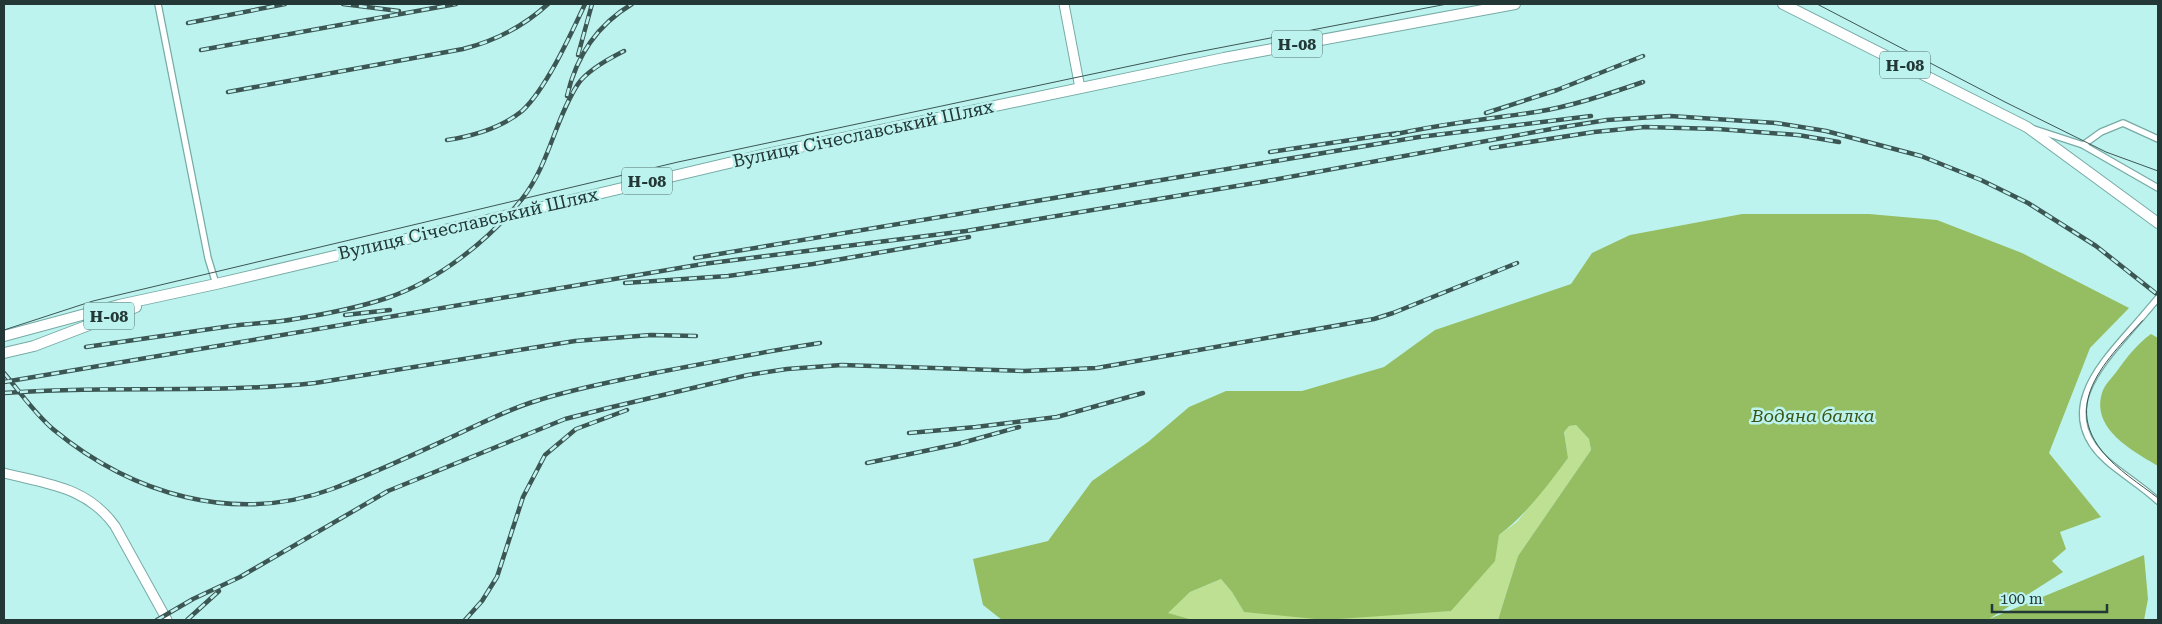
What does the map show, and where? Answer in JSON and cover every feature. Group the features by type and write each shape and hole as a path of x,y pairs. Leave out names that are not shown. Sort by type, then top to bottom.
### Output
{"main road":[{"path":"1064,4 1080,88"},
{"name":"Вулиця Січеславський Шлях","path":"4,336 119,305 216,284 771,153 1359,32 1515,4"},
{"name":"Н-08","path":"1783,4 2027,127 2158,223"},
{"name":"Вулиця Січеславський Шлях","path":"4,353 34,346 119,312 216,284"},
{"path":"4,473 78,493 105,512 115,526 167,620"}],"street":[{"path":"158,4 208,258 216,284"},
{"path":"2083,145 2101,132 2123,122 2158,139"},
{"path":"2027,127 2083,145 2158,188"},
{"path":"2158,298 2100,367 2089,383 2083,404 2085,430 2092,444 2106,460 2158,501"}],"green space":[{"name":"Водяна балка","path":"1742,214 1869,214 1937,220 2022,253 2129,308 2090,348 2049,453 2101,517 2060,532 2066,549 2052,561 2063,572 1989,619 2144,555 2148,599 2144,620 1498,620 1518,556 1591,450 1589,439 1576,425 1569,426 1564,432 1568,458 1528,509 1499,535 1495,561 1451,611 1325,620 1244,612 1232,592 1221,579 1190,592 1168,613 1193,620 1002,620 983,605 973,559 1048,541 1092,481 1148,442 1189,407 1226,391 1302,391 1384,367 1435,330 1571,284 1592,253 1630,235"},
{"path":"2151,334 2158,338 2158,466 2126,446 2116,437 2108,428 2100,406 2102,393 2107,384 2133,351"},
{"path":"1576,425 1589,439 1591,450 1518,556 1498,620 1193,620 1167,613 1190,592 1221,579 1232,592 1244,612 1390,614 1451,611 1496,547 1499,535 1517,522 1568,458 1564,431 1569,426"}],"tram line":[{"path":"4,330 93,301 678,162 1182,55 1447,4"},
{"path":"1817,4 2005,102 2106,152 2158,171"},
{"path":"2158,303 2113,353 2100,371 2091,390 2087,410 2090,430 2102,451 2122,471 2158,498"}],"railway":[{"path":"188,23 285,4"},
{"path":"343,4 399,11"},
{"path":"201,50 456,4"},
{"path":"228,92 463,49 486,42 508,32 548,4"},
{"path":"447,140 486,130 505,122 522,111 549,75 585,4"},
{"path":"578,55 592,4"},
{"path":"567,96 576,68 590,43 608,22 632,4"},
{"path":"86,347 330,313 387,298 425,281 461,258 478,244 522,199 539,172 563,112 578,84 593,70 624,51"},
{"path":"1486,113 1557,90 1643,56"},
{"path":"1392,135 1536,112 1590,99 1643,82"},
{"path":"695,258 1419,137 1591,116"},
{"path":"4,382 703,264 966,231 1267,181 1557,128 1607,120 1670,116 1776,123 1826,131 1921,156 1981,180 2028,203 2096,246 2158,295"},
{"path":"1491,148 1594,132 1645,127 1718,129 1798,135 1839,142"},
{"path":"1270,152 1398,133"},
{"path":"625,283 728,276 813,264 969,237"},
{"path":"157,620 193,599 240,577 388,491 565,419 748,375 787,369 842,365 1024,371 1097,368 1374,319 1517,263"},
{"path":"345,315 390,310"},
{"path":"4,393 238,388 315,383 575,341 651,335 696,336"},
{"path":"4,373 47,424 84,452 117,471 150,486 185,497 222,503 258,504 295,499 332,489 396,463 506,412 550,397 649,374 820,343"},
{"path":"909,433 1057,417 1143,393"},
{"path":"465,620 482,601 497,577 523,497 545,455 576,429 627,410"},
{"path":"867,463 958,444 1019,427"},
{"path":"187,620 219,591"}]}
